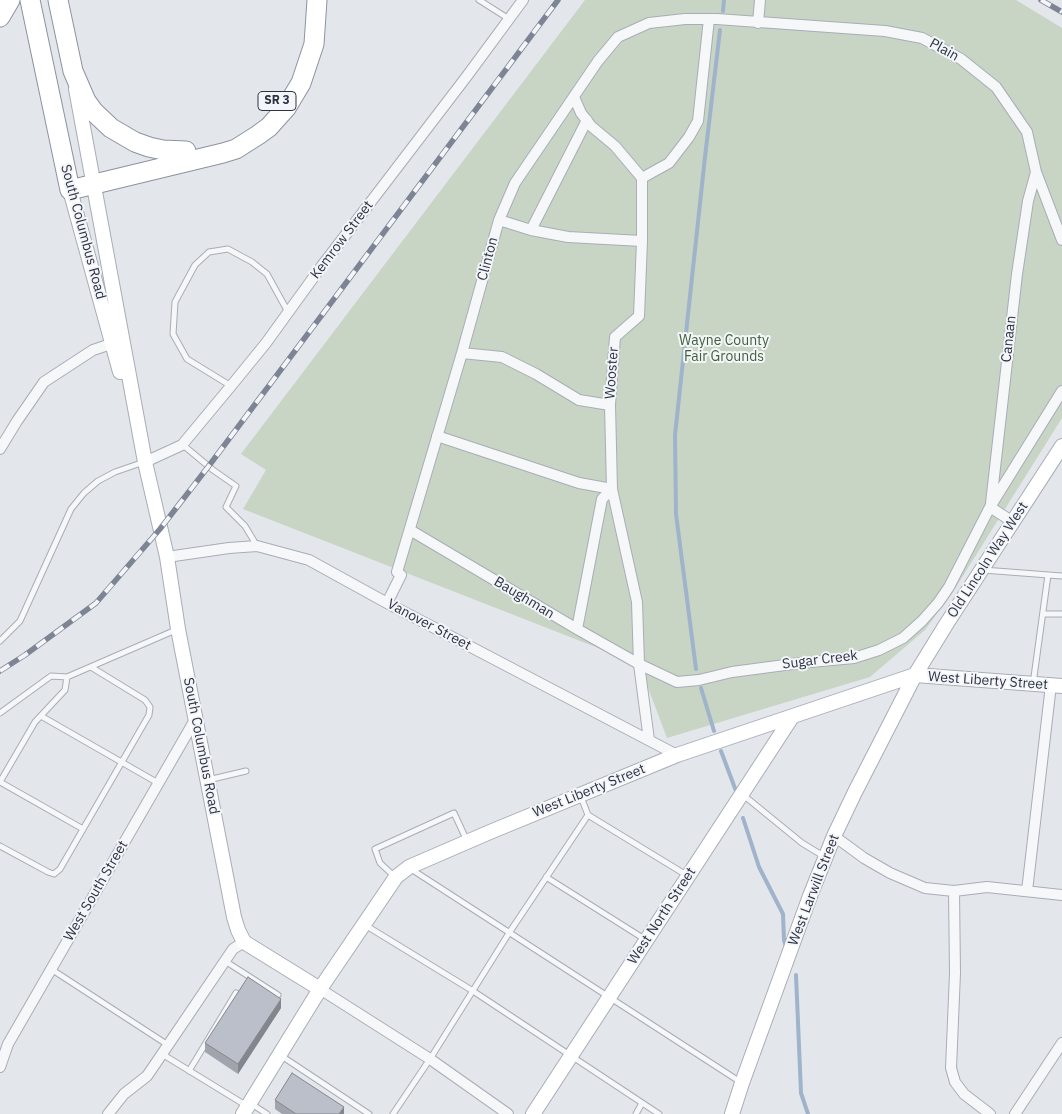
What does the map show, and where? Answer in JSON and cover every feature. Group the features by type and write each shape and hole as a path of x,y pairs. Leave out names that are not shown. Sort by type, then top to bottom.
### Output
{"highway":[{"path":"0,17 10,0"},
{"name":"South Columbus Road","path":"30,0 69,185"},
{"name":"South Columbus Road","path":"58,0 72,71"},
{"name":"SR 3","path":"72,71 86,102 94,112 111,128 135,142 163,150 186,151 208,146 241,133 266,114 278,99 290,78 298,57 303,38 305,0"},
{"path":"93,179 223,153 236,149 269,127 295,95 306,69 314,44 317,0"},
{"path":"69,185 186,151"}],"main road":[{"name":"South Columbus Road","path":"72,71 93,179 117,342"},
{"name":"South Columbus Road","path":"69,185 117,342 167,557 178,629 234,917 244,942"},
{"name":"Old Lincoln Way West","path":"915,675 1062,446"},
{"name":"West Liberty Street","path":"247,1108 320,989 396,877 409,867 677,755 915,675 1056,686"},
{"name":"West Larwill Street","path":"732,1114 810,896 834,836 915,675"},
{"name":"West North Street","path":"533,1114 792,717"},
{"path":"244,942 320,989"}],"street":[{"name":"Kemrow Street","path":"145,462 182,445 231,386 266,343 524,0"},
{"path":"758,23 760,0"},
{"name":"Clinton","path":"387,603 401,575 397,572 499,220 515,183 598,61 618,36 649,23 685,19 713,19"},
{"path":"574,97 581,113 591,126 615,146 642,178 669,162 689,138 698,121 713,19"},
{"name":"Plain","path":"713,19 885,31 922,38 961,59 996,88 1028,132 1036,172 1062,240"},
{"path":"531,230 587,120"},
{"name":"Canaan","path":"990,507 1017,274 1028,202 1036,172"},
{"name":"Wooster","path":"642,178 639,316 615,337 610,405 612,489 637,602 639,664 649,740"},
{"path":"499,220 531,230 568,236 642,241"},
{"path":"0,449 44,382 93,350 117,342"},
{"path":"462,353 502,357 536,374 579,400 610,405"},
{"name":"Sugar Creek","path":"639,664 677,682 699,680 732,672 854,658 879,650 903,638 922,621 949,587 990,507 1062,391"},
{"path":"437,436 580,483 612,489"},
{"path":"577,629 602,499 612,489"},
{"path":"990,507 1014,522"},
{"name":"Baughman","path":"410,530 639,664"},
{"name":"Vanover Street","path":"167,557 257,546 309,560 677,755"},
{"path":"1027,891 1056,686"},
{"name":"West South Street","path":"0,1066 8,1044 196,718"},
{"path":"834,836 864,858 890,873 925,888 954,891 987,887 1062,895"},
{"path":"954,891 955,973 951,1068 955,1082 964,1094 990,1114"},
{"path":"108,1114 124,1094 147,1076 233,949 244,942"},
{"path":"320,989 430,1059 508,1114"},
{"path":"1015,1114 1059,1054 1062,1043"}],"lane":[{"path":"479,0 509,19"},
{"path":"231,386 187,359 173,334 175,302 194,265 209,252 228,249 236,253 252,262 267,274 288,313"},
{"path":"182,445 212,470 236,486 226,507 245,526 257,546"},
{"path":"0,641 20,621 71,509 84,493 98,481 115,472 145,462"},
{"path":"982,570 1062,576"},
{"path":"1033,684 1048,575"},
{"path":"1043,614 1062,614"},
{"path":"0,713 51,676 67,677 178,629"},
{"path":"0,846 48,872 54,874 60,869 149,716 150,707 145,700 91,667"},
{"path":"67,677 66,690 35,722 0,782 83,829"},
{"path":"41,716 158,783"},
{"path":"207,780 246,771"},
{"path":"581,794 588,815 688,876"},
{"path":"742,794 802,843 826,858"},
{"path":"396,877 380,863 375,849 454,813 467,842"},
{"path":"393,1114 509,933 588,815"},
{"path":"409,867 742,1083"},
{"path":"546,877 646,941"},
{"path":"364,924 473,991 659,1114"},
{"path":"225,961 278,995"},
{"path":"51,969 165,1050 189,1071 247,1108 266,1114"},
{"path":"189,1071 236,994"},
{"path":"280,1055 368,1114"},
{"path":"636,1114 642,1103"}],"green space":[{"name":"Wayne County Fair Grounds","path":"585,0 1016,0 1062,28 1062,418 956,587 925,630 870,677 667,738 639,664 243,509 266,470 241,454"}],"building":[{"path":"248,977 281,999 238,1064 205,1043"},
{"path":"292,1073 344,1107 339,1114 296,1114 275,1100"}],"waterway":[{"path":"723,11 724,0"},
{"path":"696,669 676,514 675,435 720,30"},
{"path":"701,688 714,731"},
{"path":"721,751 736,791"},
{"path":"743,818 759,867 783,914 786,947"},
{"path":"796,975 801,1093 808,1114"}],"railway":[{"path":"0,671 96,603 160,529 558,0"},
{"path":"1041,0 1062,12"}]}
